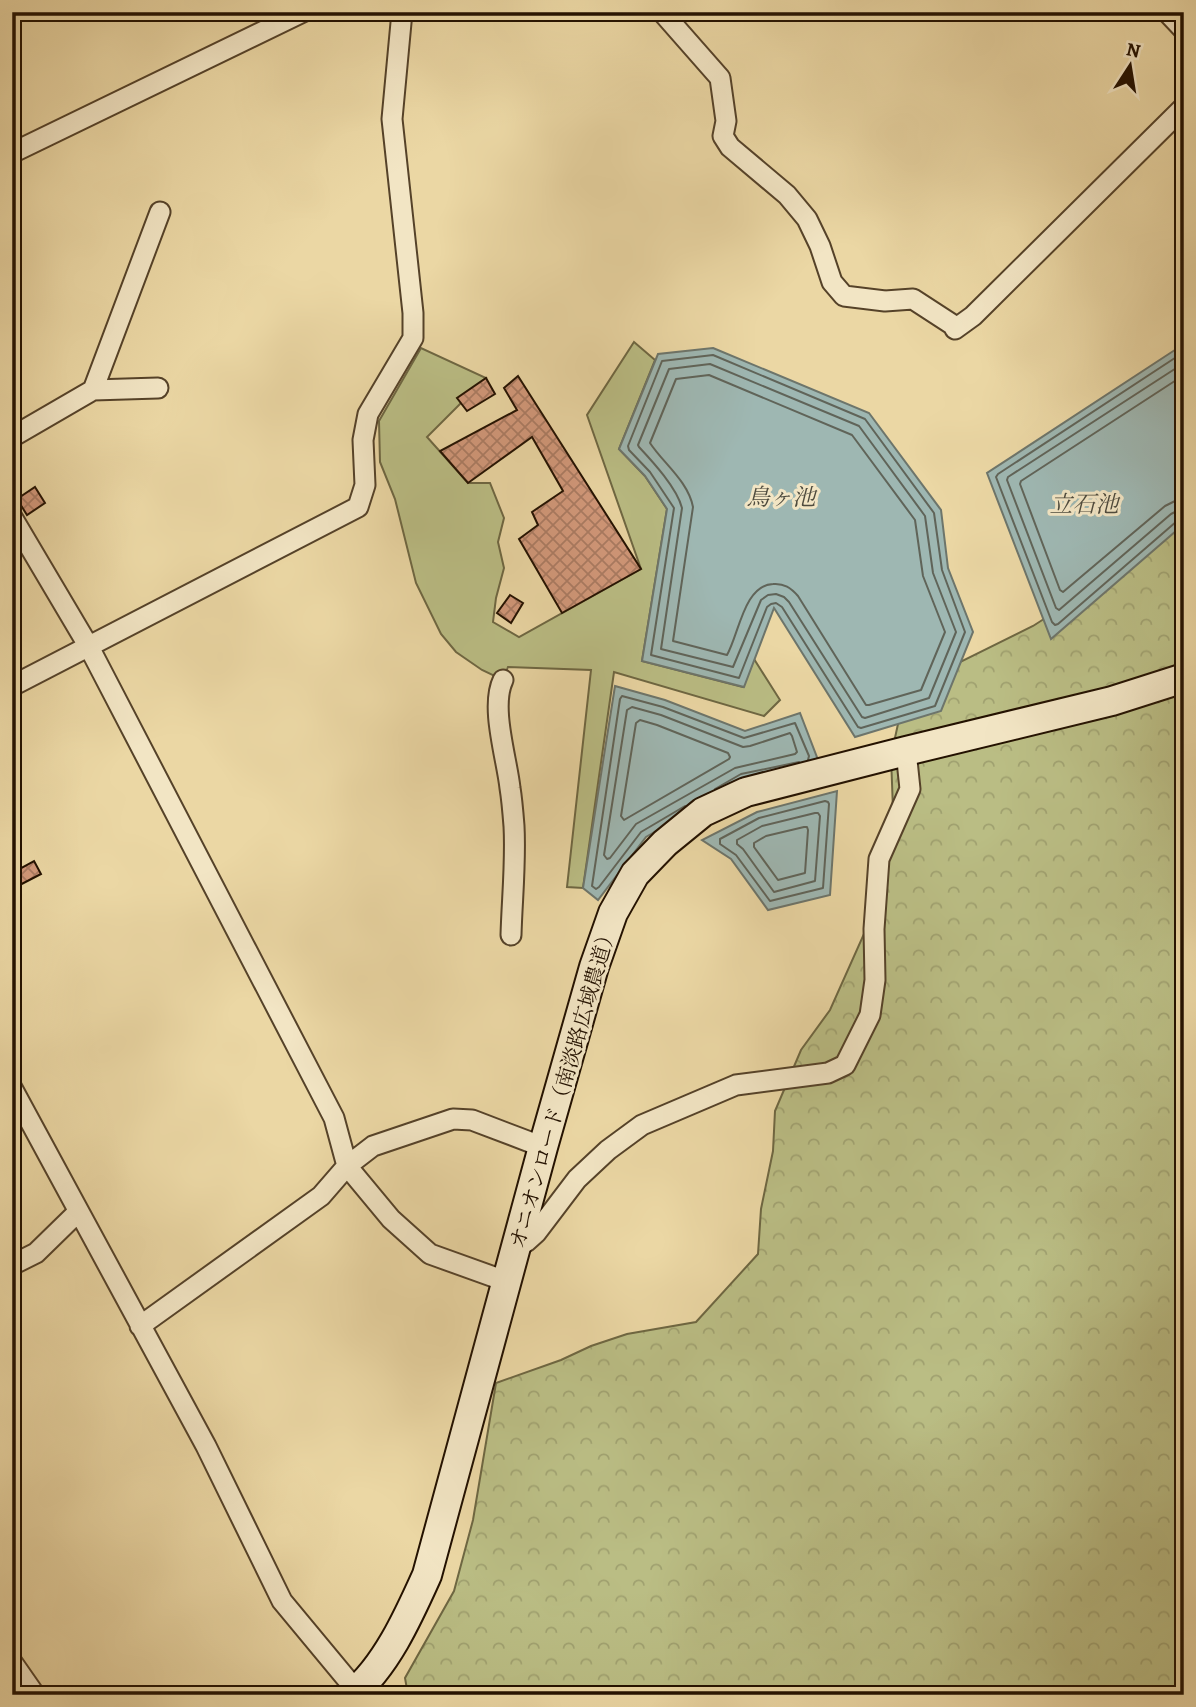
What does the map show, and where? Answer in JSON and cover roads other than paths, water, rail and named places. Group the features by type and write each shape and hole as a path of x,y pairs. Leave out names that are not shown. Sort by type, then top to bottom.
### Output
{"street":[{"path":"12,153 303,12"},
{"path":"12,687 358,507 365,485 363,440 368,414 413,338 413,313 392,119 402,12"},
{"path":"662,12 720,78 726,121 723,136 730,147 787,195 807,219 820,246 832,282 844,296 885,301 913,299 955,329 974,316 1184,107"},
{"path":"1167,12 1184,30"},
{"path":"93,390 160,212"},
{"path":"12,437 93,390 158,388"},
{"path":"12,517 89,647 334,1118 347,1166 391,1219 430,1254 508,1282"},
{"name":"オニオンロード（南淡路広域農道）","path":"356,1693 392,1646 427,1575 594,967 613,913 635,874 665,843 704,812 746,792 1112,701 1184,678"},
{"path":"503,680 498,709 514,828 511,935"},
{"path":"518,1241 526,1242 536,1233 577,1179 608,1150 642,1125 736,1085 828,1073 845,1065 870,1015 875,980 874,929 879,859 910,789 906,751"},
{"path":"12,1088 206,1446 282,1601 356,1693"},
{"path":"140,1326 321,1196 347,1166 373,1146 453,1119 472,1120 543,1147"},
{"path":"12,1265 36,1253 78,1212"},
{"path":"12,1662 35,1695"}],"water":[{"name":"立石池","path":"1184,344 1184,524 1051,639 987,473"},
{"name":"鳥ヶ池","path":"713,348 869,413 941,510 948,568 973,632 941,711 855,737 774,608 744,687 642,661 667,509 645,476 619,449 658,354"},
{"path":"615,686 665,700 745,731 800,713 820,765 743,781 646,837 598,900 583,888"},
{"path":"837,791 830,895 768,910 731,859 702,840 757,812"}]}
